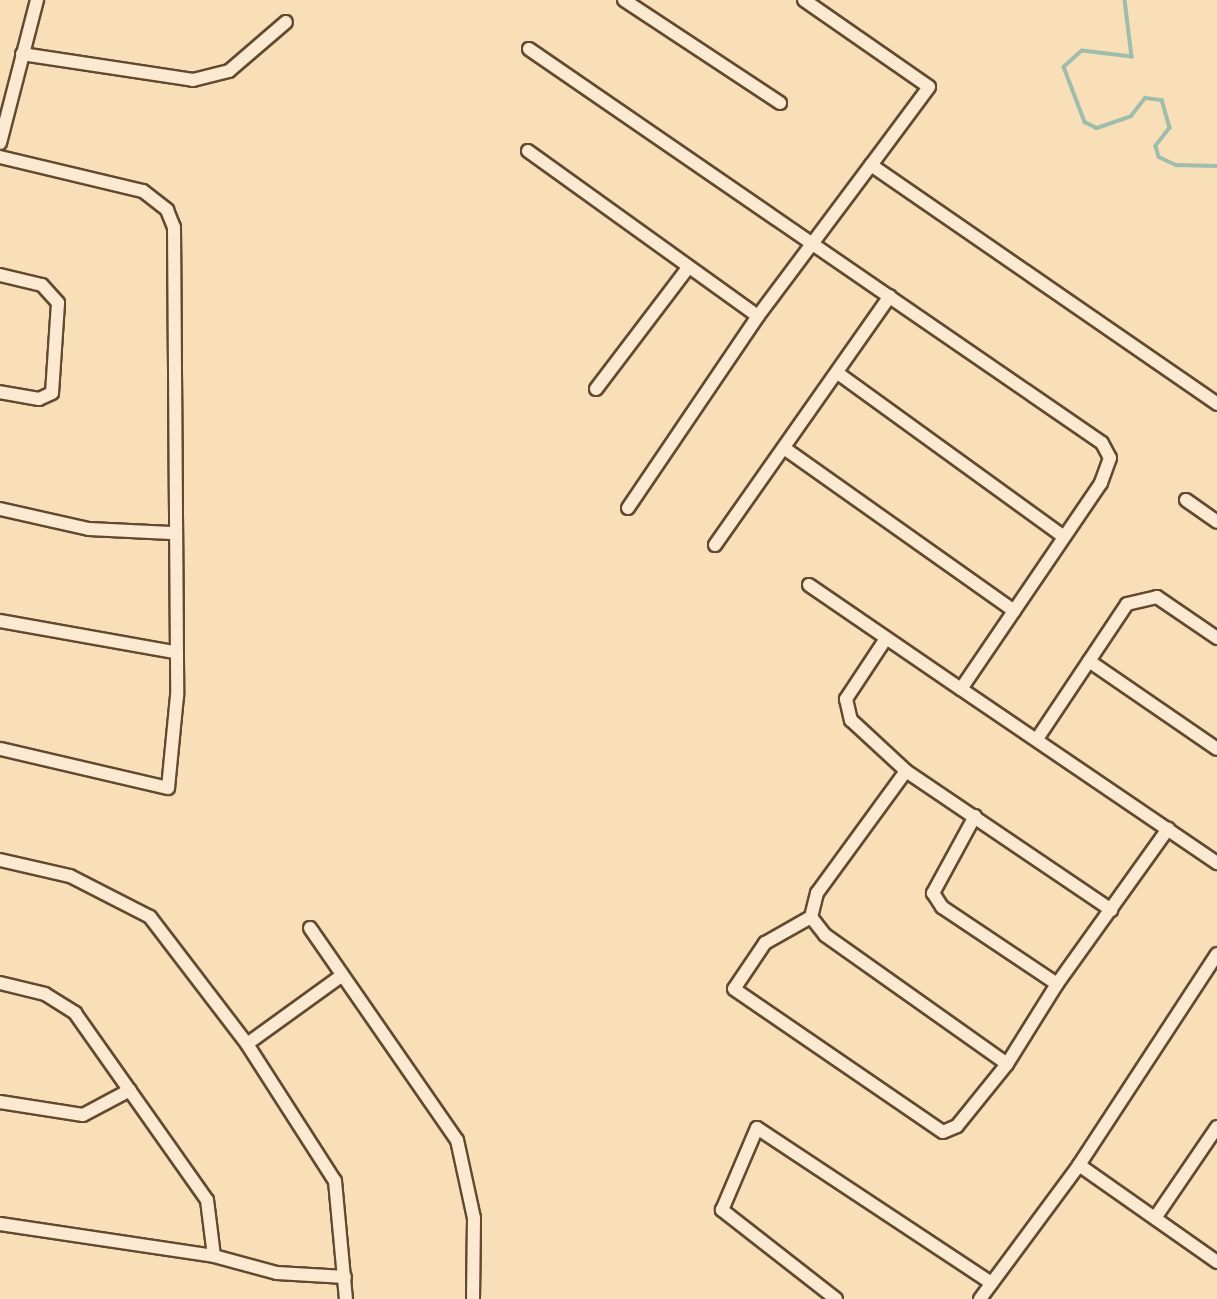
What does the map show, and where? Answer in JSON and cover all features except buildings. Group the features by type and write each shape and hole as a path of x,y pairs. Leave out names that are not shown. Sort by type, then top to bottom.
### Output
{"street":[{"path":"0,140 37,0"},
{"path":"624,0 780,103"},
{"path":"628,508 810,241 929,87 804,0"},
{"path":"22,54 193,80 229,71 286,22"},
{"path":"529,49 890,296 1108,450 1101,483 961,689"},
{"path":"528,151 758,316"},
{"path":"0,157 143,191 167,210 174,227 172,533 177,696 168,788 0,749"},
{"path":"871,165 1217,404"},
{"path":"596,389 688,268"},
{"path":"0,275 42,285 58,303 52,393 39,399 0,392"},
{"path":"715,545 839,374 890,296"},
{"path":"839,374 1063,536"},
{"path":"784,448 1014,611"},
{"path":"1186,500 1217,522"},
{"path":"0,509 89,528 172,533"},
{"path":"809,585 885,640 1037,738 1217,863"},
{"path":"1037,738 1127,604 1144,595 1217,638"},
{"path":"0,621 174,652"},
{"path":"885,640 845,704 851,720 906,771 1111,909"},
{"path":"1088,661 1217,749"},
{"path":"906,771 817,893 811,917 771,937 734,989 943,1132 957,1126 1007,1064 1057,984 1168,828"},
{"path":"975,816 933,892 942,906 1057,984"},
{"path":"0,860 70,876 144,912 247,1044 338,1189 346,1299"},
{"path":"811,917 825,935 1007,1064"},
{"path":"310,929 340,977 462,1152 474,1218 473,1299"},
{"path":"979,1299 1079,1166 1217,954"},
{"path":"247,1044 340,977"},
{"path":"0,984 63,1003 130,1090 207,1200 214,1256"},
{"path":"0,1102 83,1115 130,1090"},
{"path":"1155,1218 1217,1127"},
{"path":"836,1299 722,1210 757,1128 991,1283"},
{"path":"1079,1166 1217,1262"},
{"path":"0,1224 214,1256 276,1273 345,1277"}],"waterway":[{"path":"1125,0 1132,57 1082,51 1064,67 1085,122 1097,128 1131,116 1145,98 1162,100 1170,128 1156,146 1159,157 1176,165 1217,166"}]}
